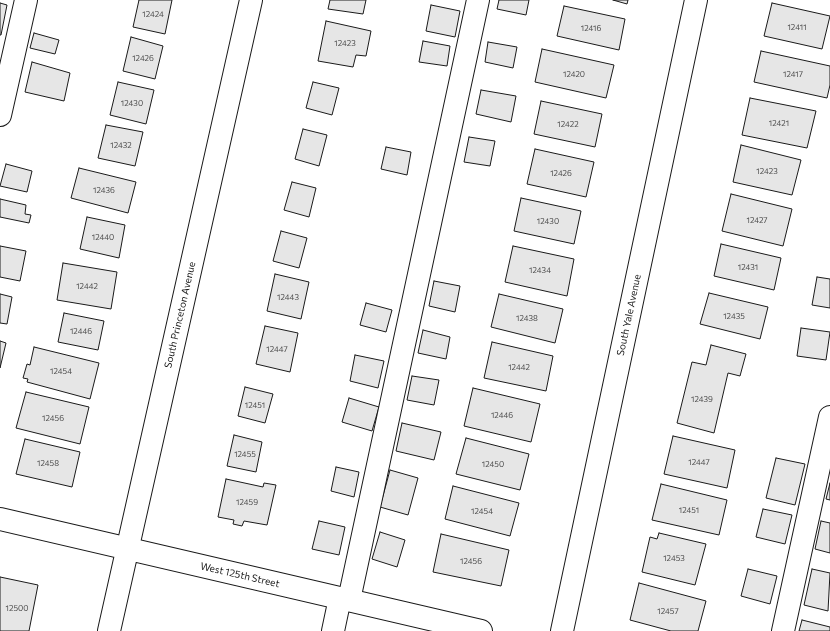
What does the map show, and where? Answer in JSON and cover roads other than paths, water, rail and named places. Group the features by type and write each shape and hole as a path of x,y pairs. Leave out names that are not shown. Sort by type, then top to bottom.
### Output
{"street":[{"path":"0,116 26,0"},
{"name":"South Princeton Avenue","path":"109,631 251,0"},
{"path":"333,631 345,599 478,0"},
{"name":"South Yale Avenue","path":"562,631 696,0"},
{"path":"783,631 830,417"},
{"name":"West 125th Street","path":"0,519 481,631"}]}
